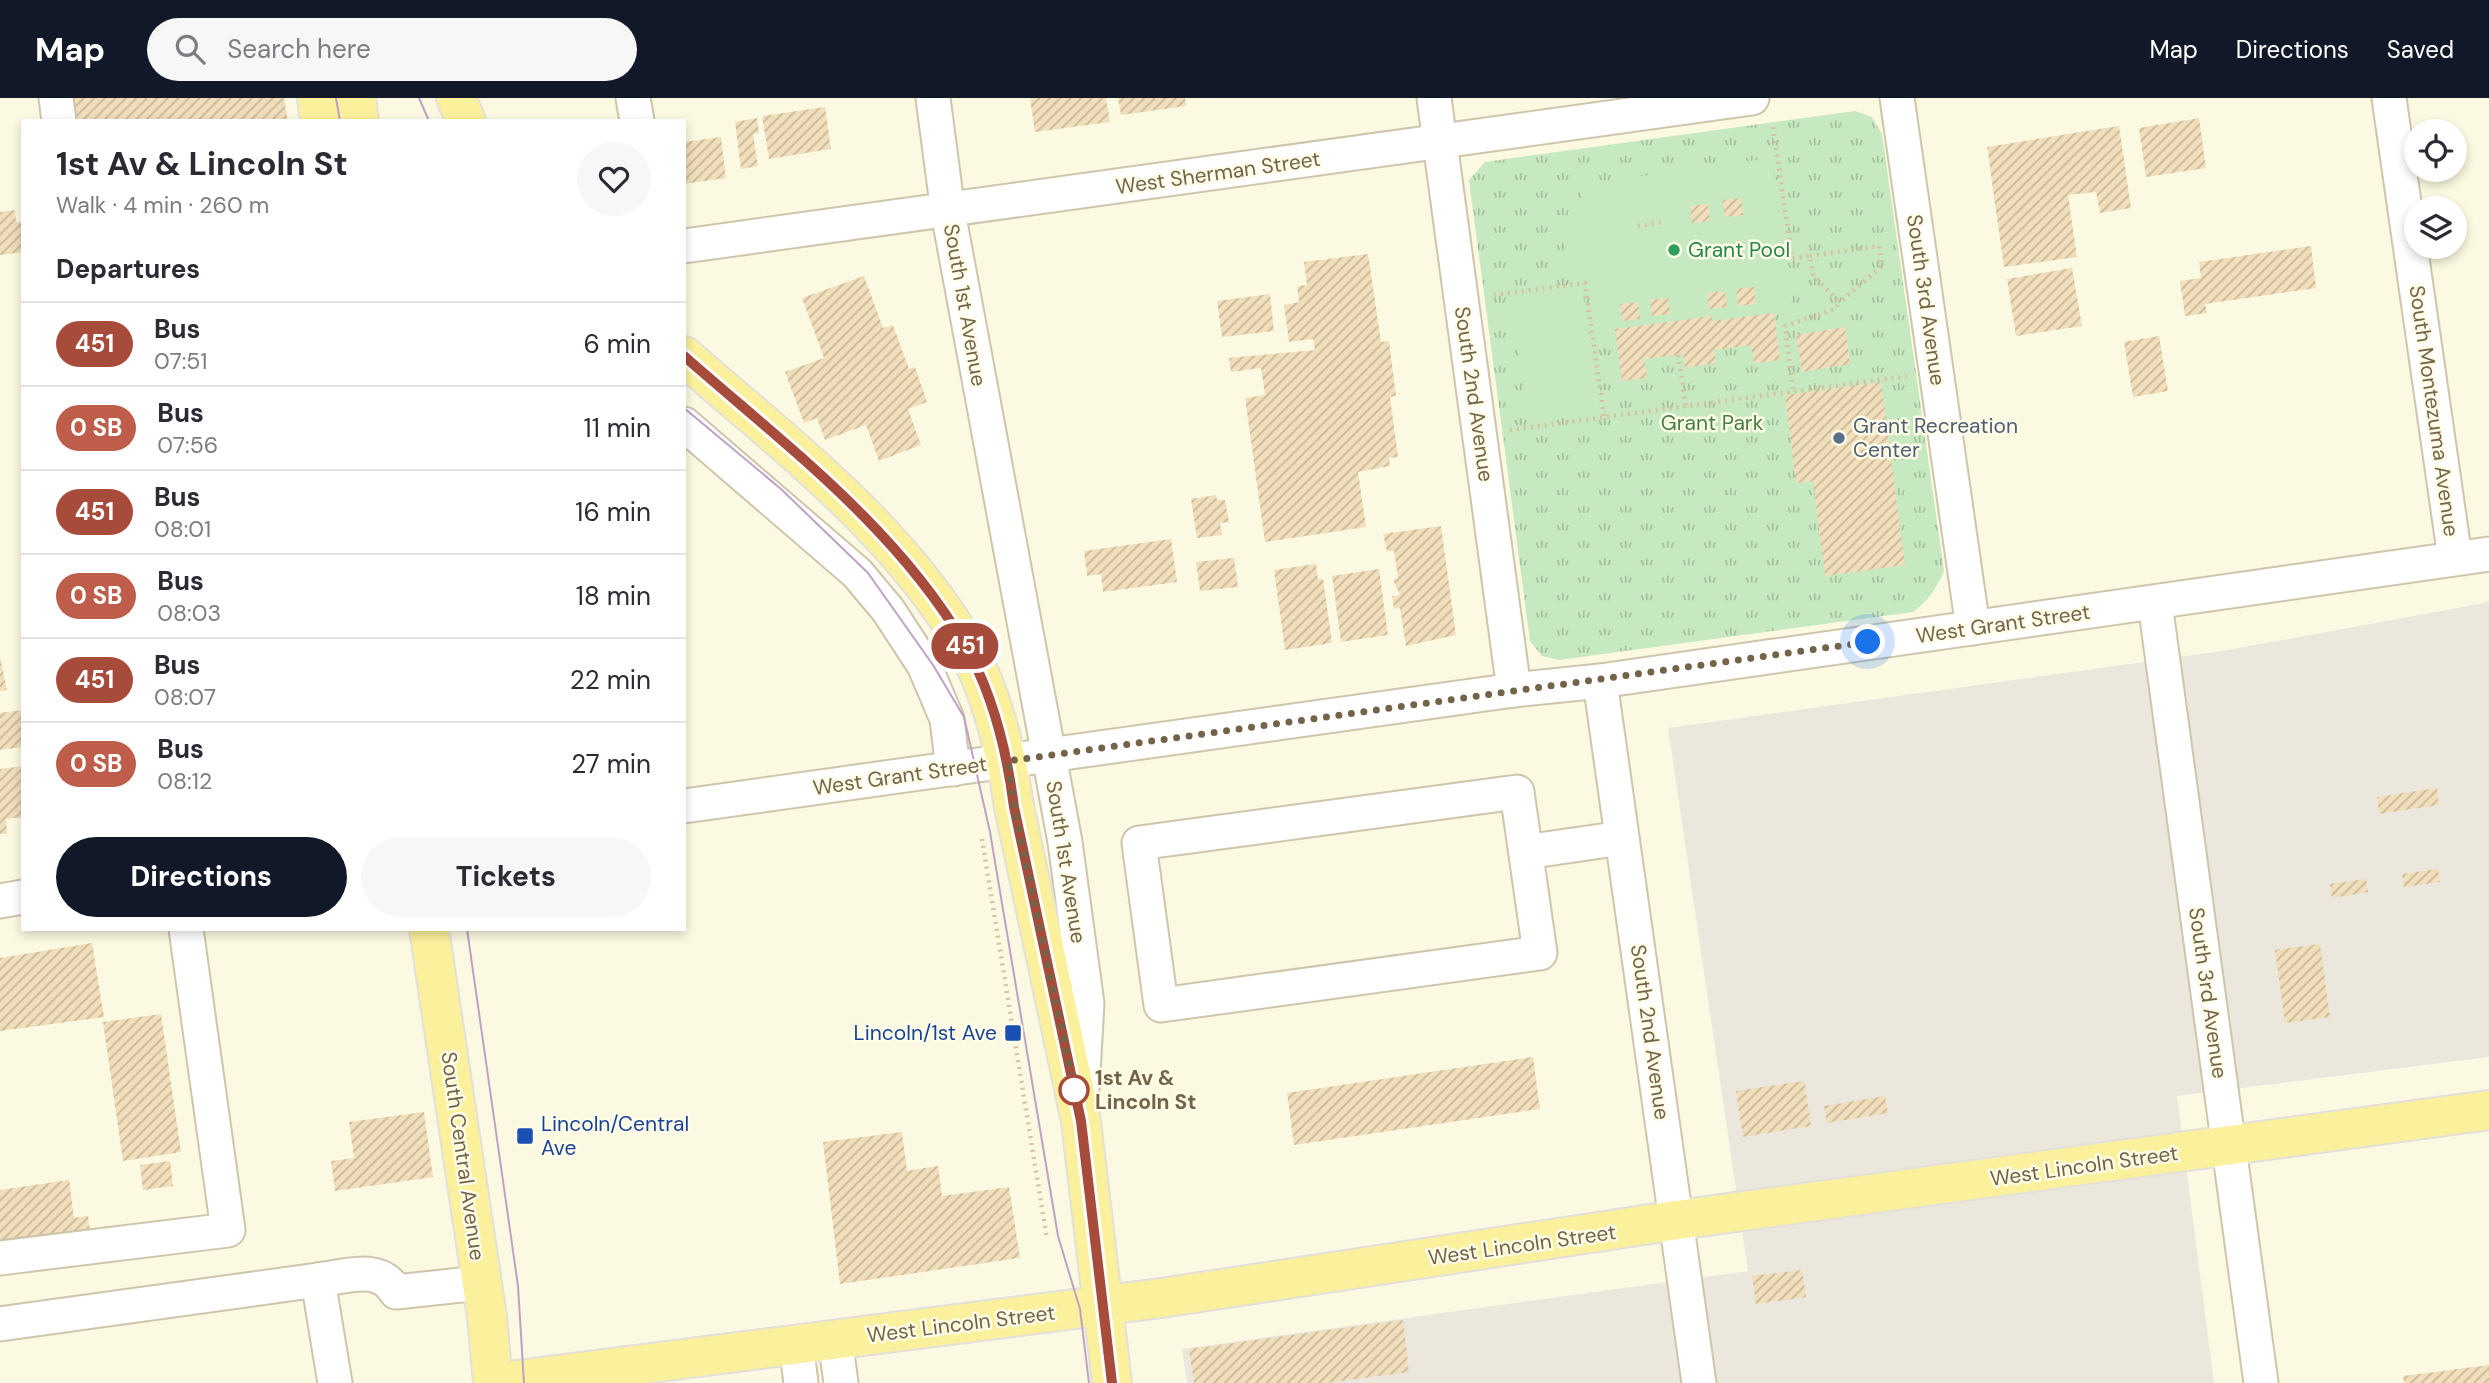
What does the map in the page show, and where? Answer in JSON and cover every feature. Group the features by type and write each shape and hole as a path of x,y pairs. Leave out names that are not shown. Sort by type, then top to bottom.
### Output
{"main road":[{"path":"317,98 320,119"},
{"path":"356,98 359,119"},
{"path":"456,98 465,119"},
{"path":"686,358 838,492 909,564 965,646 994,713 1008,761 1014,807 1081,1121"},
{"name":"South Central Avenue","path":"429,931 486,1317 493,1383"},
{"name":"West Lincoln Street","path":"493,1383 555,1379 796,1344 1102,1306 1677,1220 2489,1110"},
{"name":"South 1st Avenue","path":"1081,1121 1112,1383"}],"street":[{"path":"56,98 59,119"},
{"path":"372,98 376,119"},
{"path":"634,98 637,119"},
{"name":"South 1st Avenue","path":"933,98 948,212 1048,755 1059,800 1087,1004 1081,1121"},
{"name":"South 2nd Avenue","path":"1434,98 1514,690"},
{"name":"West Sherman Street","path":"686,246 948,212 1752,98"},
{"name":"South 3rd Avenue","path":"1897,98 1973,628"},
{"name":"South Montezuma Avenue","path":"2389,98 2455,558"},
{"path":"686,426 857,573 888,610 924,665 947,719 953,769"},
{"name":"West Grant Street","path":"686,806 1514,690 1600,681 2489,554"},
{"name":"South 3rd Avenue","path":"2155,603 2261,1383"},
{"name":"South 2nd Avenue","path":"1600,681 1699,1383"},
{"path":"1517,792 1526,852 1540,953 1161,1005 1139,843 1517,792"},
{"path":"1526,852 1622,838"},
{"path":"0,901 21,897"},
{"path":"0,1258 228,1230 186,931"},
{"path":"0,1324 377,1273 387,1278 396,1292 408,1293 461,1285"},
{"path":"318,1280 335,1383"},
{"path":"835,1339 841,1383"},
{"path":"796,1344 801,1383"}],"path":[{"path":"1773,127 1791,258 1879,246 1882,266 1835,309 1784,326 1793,391"},
{"path":"1638,226 1664,222"},
{"path":"1810,256 1814,274 1839,303"},
{"path":"1492,295 1585,283 1604,416"},
{"path":"1678,355 1686,405"},
{"path":"1509,430 1910,375"},
{"path":"980,826 1047,1239"}],"shaded area":[{"path":"2489,602 2489,1057 2177,1096 2214,1383 1187,1383 1182,1349 1748,1271 1668,728 2223,651"}],"green space":[{"name":"Grant Park","path":"1855,111 1872,117 1882,134 1944,571 1938,583 1928,598 1913,612 1559,660 1542,656 1530,641 1469,180 1485,162"},
{"name":"Grant Pool","path":"1771,158 1792,312 1774,315 1780,360 1754,363 1751,345 1715,350 1716,363 1685,368 1683,354 1645,359 1647,378 1622,381 1615,330 1600,331 1592,279 1569,282 1562,221 1585,218 1580,185"},
{"path":"1582,286 1599,409 1528,419 1511,296"}],"building":[{"path":"63,98 284,98 288,119 66,119"},
{"path":"1030,98 1106,98 1110,122 1035,132"},
{"path":"1118,98 1185,98 1186,106 1121,115"},
{"path":"825,107 831,149 769,159 762,116"},
{"path":"757,118 759,133 753,134 758,166 741,169 735,122"},
{"path":"2199,118 2206,168 2146,177 2139,128"},
{"path":"2119,126 2131,208 2100,213 2096,192 2068,195 2077,257 2004,267 1987,147"},
{"path":"721,137 726,178 686,184 686,142"},
{"path":"1741,198 1743,215 1725,217 1723,200"},
{"path":"1708,204 1710,221 1692,223 1690,206"},
{"path":"15,210 16,222 21,222 21,252 0,255 0,212"},
{"path":"2311,246 2316,288 2205,304 2207,313 2185,316 2180,281 2201,278 2199,262"},
{"path":"1368,254 1381,342 1389,341 1396,396 1390,397 1398,457 1389,458 1390,466 1358,472 1366,527 1265,542 1245,398 1265,395 1261,368 1231,372 1229,358 1315,350 1313,339 1289,342 1284,305 1299,302 1297,286 1307,285 1304,262"},
{"path":"2072,268 2082,326 2016,336 2007,279"},
{"path":"864,276 883,328 893,325 909,369 915,367 927,402 908,409 921,445 879,461 866,425 825,440 817,418 804,423 785,372 824,358 802,298"},
{"path":"1754,287 1756,304 1738,306 1736,289"},
{"path":"1725,291 1727,307 1709,309 1707,293"},
{"path":"1270,294 1274,331 1222,337 1217,301"},
{"path":"1668,298 1670,314 1652,316 1650,300"},
{"path":"1638,302 1640,319 1622,321 1620,304"},
{"path":"1774,313 1780,360 1754,363 1751,345 1714,350 1716,363 1685,368 1683,354 1644,359 1647,378 1622,381 1615,329 1712,316 1712,321"},
{"path":"1845,327 1850,364 1802,372 1796,335"},
{"path":"2159,336 2168,391 2133,397 2124,342"},
{"name":"Grant Recreation Center","path":"1881,382 1905,565 1825,576 1813,481 1796,483 1785,395"},
{"path":"1216,495 1217,500 1225,500 1229,522 1220,523 1222,535 1197,538 1191,499"},
{"path":"1441,526 1456,635 1406,646 1400,608 1394,609 1392,596 1400,595 1393,580 1398,578 1394,551 1387,551 1383,534"},
{"path":"1171,539 1177,582 1103,592 1101,574 1087,576 1084,551"},
{"path":"1234,558 1238,587 1200,591 1196,562"},
{"path":"1316,564 1318,579 1323,579 1332,643 1285,650 1274,570"},
{"path":"1379,569 1388,635 1341,642 1332,576"},
{"path":"0,657 7,690 0,691"},
{"path":"21,710 21,747 0,750 0,713"},
{"path":"21,766 21,817 6,819 7,834 0,834 0,769"},
{"path":"2437,788 2439,805 2379,814 2377,797"},
{"path":"2438,869 2440,882 2404,887 2402,874"},
{"path":"2366,879 2368,892 2332,898 2330,884"},
{"path":"92,943 104,1017 0,1031 0,958"},
{"path":"2320,944 2330,1017 2285,1023 2275,950"},
{"path":"161,1014 181,1152 123,1161 103,1022"},
{"path":"1533,1057 1540,1109 1294,1145 1287,1093"},
{"path":"1804,1081 1811,1126 1743,1137 1736,1091"},
{"path":"1885,1096 1888,1113 1827,1123 1824,1106"},
{"path":"424,1112 433,1177 335,1191 331,1161 354,1158 349,1122"},
{"path":"902,1132 907,1171 938,1166 942,1196 1009,1187 1020,1258 840,1284 823,1142"},
{"path":"170,1161 173,1186 143,1190 140,1165"},
{"path":"69,1180 74,1218 88,1216 90,1230 0,1243 0,1190"},
{"path":"1802,1270 1806,1297 1756,1304 1752,1276"},
{"path":"1403,1320 1409,1372 1326,1383 1194,1383 1189,1349"},
{"path":"2489,1365 2489,1383 2404,1383 2403,1376"}],"tram line":[{"path":"336,98 340,119"},
{"path":"419,98 428,119"},
{"path":"686,410 781,489 868,573 933,665 964,717 990,832 1058,1236 1080,1309 1089,1383"},
{"path":"467,931 518,1286 524,1383"}],"bus line":[{"name":"451","path":"686,358 838,492 909,564 965,646 994,713 1008,761 1014,807 1081,1121 1112,1383"}],"place":[{"name":"Grant Pool","path":"1674,250"},
{"name":"Grant Recreation Center","path":"1839,438"},
{"name":"Lincoln/1st Ave","path":"1013,1033"},
{"name":"1st Av & Lincoln St","path":"1074,1090"},
{"name":"Lincoln/Central Ave","path":"525,1136"}],"route":[{"path":"1074,1090 1076,1095 1014,807 1008,761 1868,642"}]}
